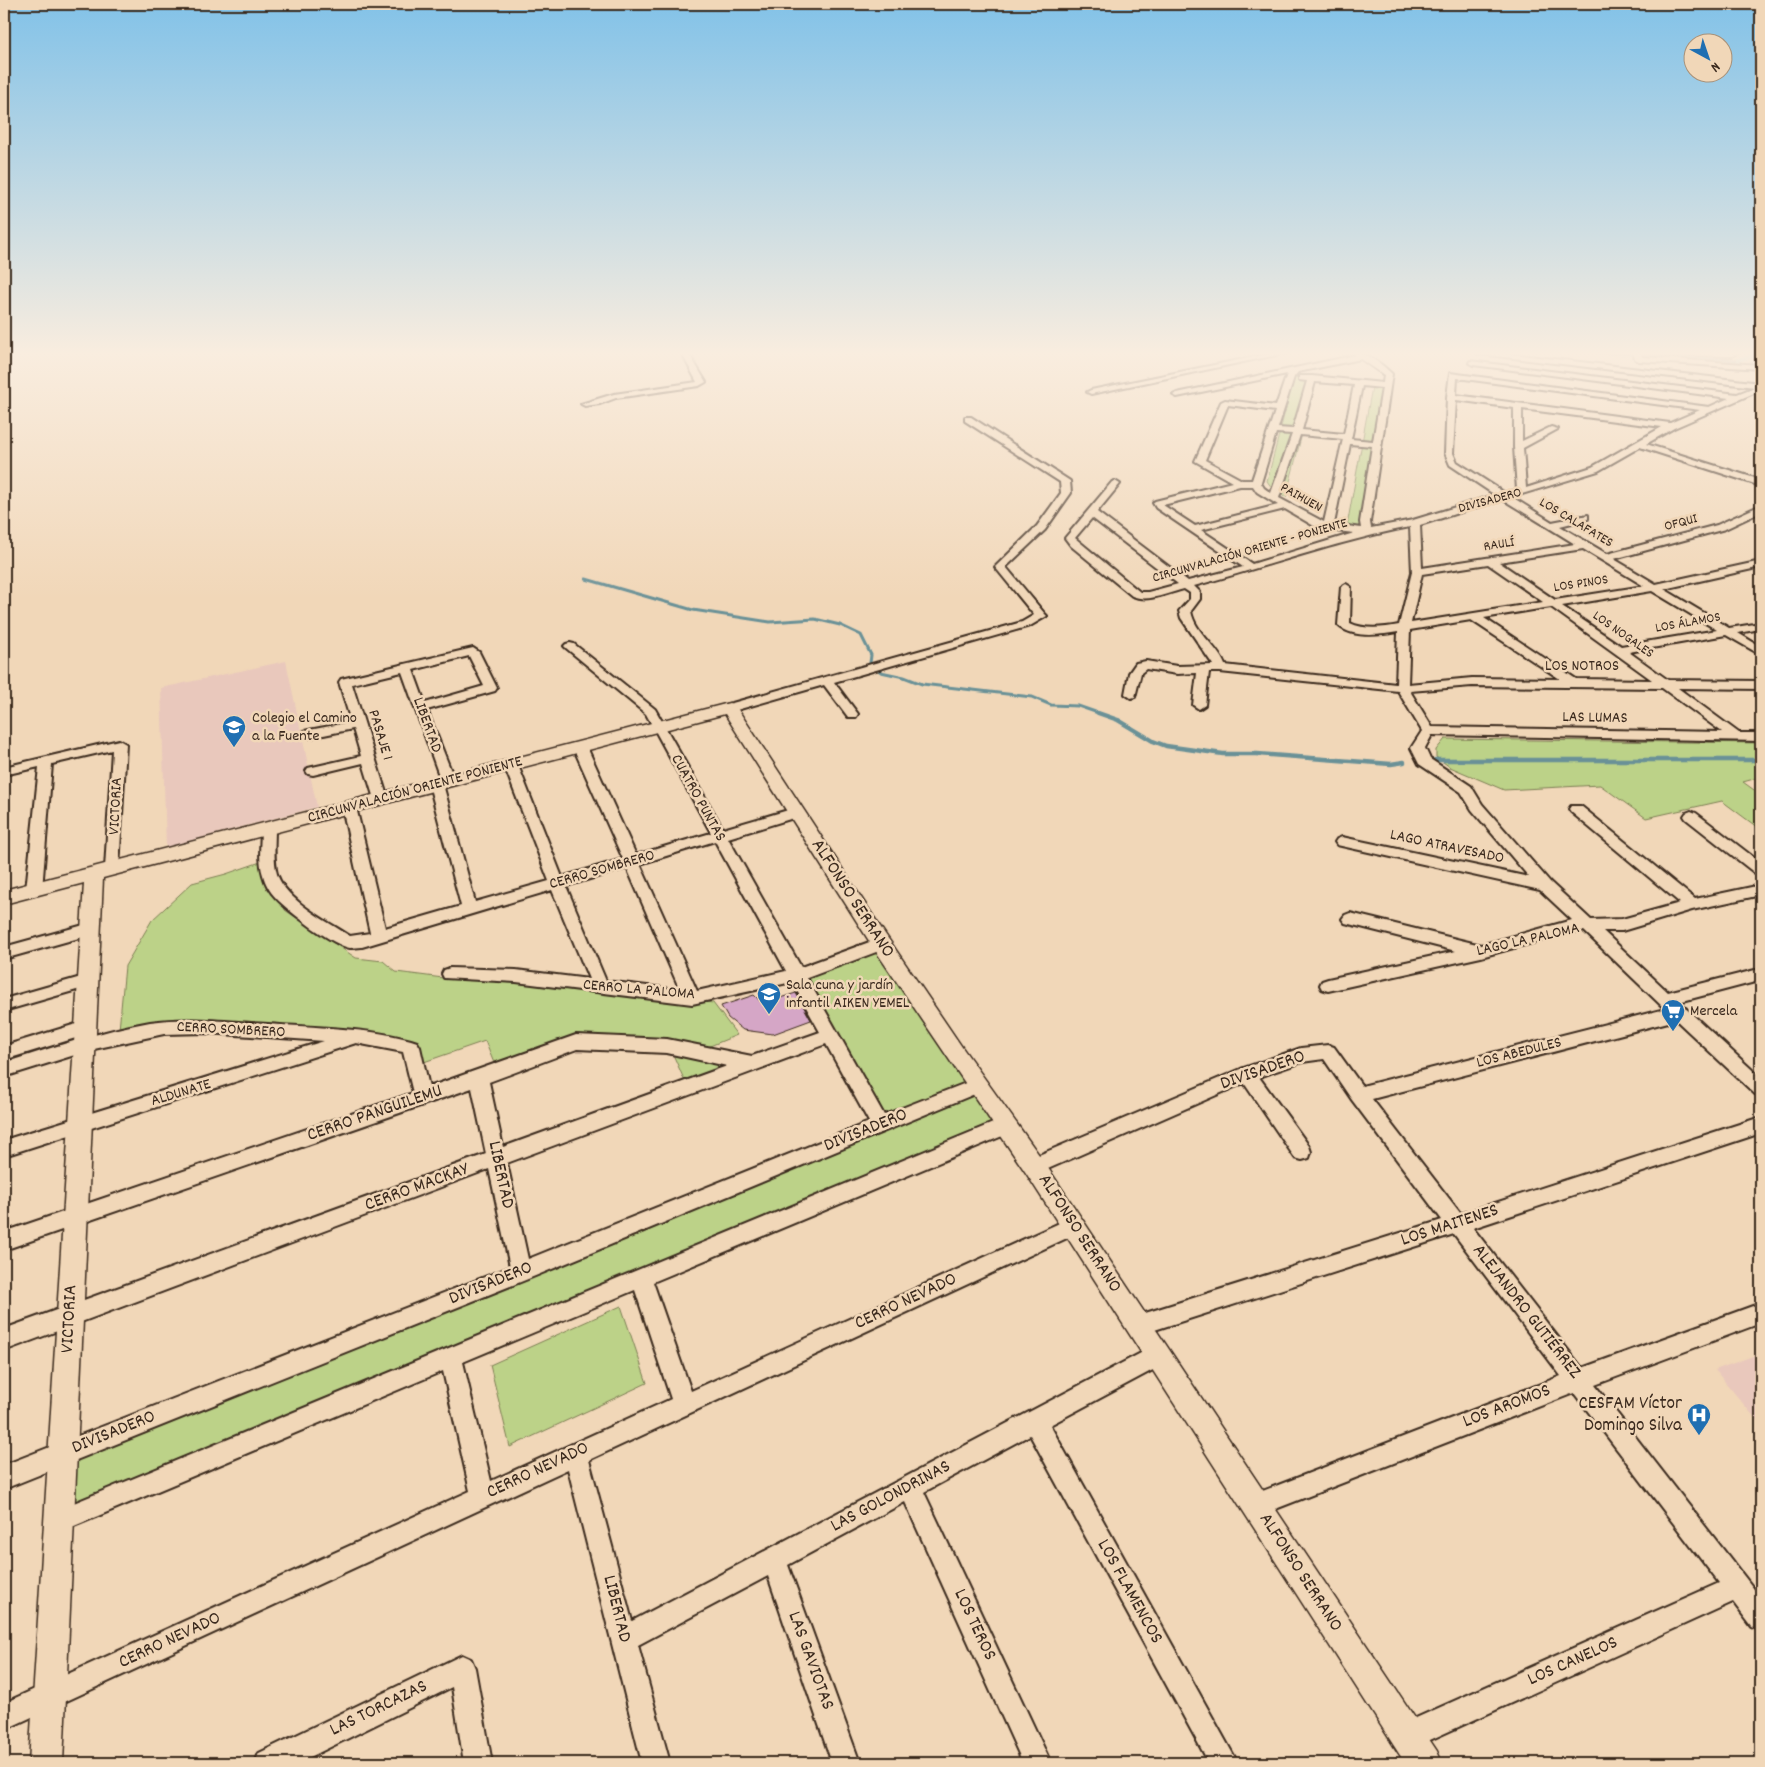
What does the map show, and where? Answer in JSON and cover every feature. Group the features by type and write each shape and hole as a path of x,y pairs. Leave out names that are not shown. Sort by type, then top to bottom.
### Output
{"street":[{"name":"CIRCUNVALACIÓN ORIENTE PONIENTE","path":"4,897 729,708 870,670 1026,624 1041,616 1000,568 1041,528 1066,493 1065,481 992,434"},
{"path":"1211,434 1200,462 1240,483"},
{"name":"PAIHUEN","path":"1272,434 1256,483 1260,490 1318,524 1367,532"},
{"path":"1274,499 1296,434"},
{"path":"1315,434 1375,444"},
{"path":"1328,527 1349,434"},
{"name":"CIRCUNVALACIÓN ORIENTE - PONIENTE","path":"1367,532 1364,522 1377,434"},
{"name":"LOS CALAFATES","path":"1450,434 1449,453 1453,463 1502,496 1656,587 1761,652"},
{"path":"1518,434 1522,492"},
{"path":"1518,448 1544,434"},
{"name":"DIVISADERO","path":"1415,522 1595,469 1655,434"},
{"path":"1638,444 1761,483"},
{"path":"1251,568 1159,506 1158,503 1240,483 1256,483"},
{"path":"1115,484 1091,512 1196,594 1195,599 1186,608 1186,620 1215,655 1220,668"},
{"path":"1193,529 1286,506"},
{"name":"OFQUI","path":"1604,558 1722,527 1761,508"},
{"name":"CIRCUNVALACIÓN ORIENTE - PONIENTE","path":"1091,512 1070,538 1140,596 1188,586 1367,532 1415,522"},
{"path":"1551,525 1584,517"},
{"path":"1415,522 1417,572 1404,628 1402,688 1428,731 1418,748 1424,761 1466,789 1477,807 1545,886 1761,1089"},
{"name":"RAULÍ","path":"1417,572 1586,545"},
{"name":"LOS NOGALES","path":"1491,561 1619,650 1735,736"},
{"name":"LOS PINOS","path":"1346,587 1343,622 1346,626 1355,630 1378,632 1656,587 1761,564"},
{"path":"1474,617 1572,682"},
{"name":"LOS ÁLAMOS","path":"1619,650 1761,626"},
{"name":"CUATRO PUNTAS","path":"570,646 650,712 880,1125"},
{"path":"407,668 473,652 491,688 420,708"},
{"name":"LOS NOTROS","path":"1131,694 1135,673 1140,666 1220,668 1402,688 1472,682 1761,685"},
{"name":"PASAJE 1","path":"381,799 345,682 407,668"},
{"name":"LIBERTAD","path":"407,668 442,783 469,909"},
{"path":"1199,705 1203,669"},
{"path":"826,681 852,714"},
{"name":"ALFONSO SERRANO","path":"729,708 881,944 976,1086 1034,1166 1426,1763"},
{"path":"309,734 358,724"},
{"name":"LAS LUMAS","path":"1428,731 1761,737"},
{"name":"VICTORIA","path":"46,762 119,744 103,871 91,929 46,1763"},
{"path":"580,747 692,998"},
{"path":"313,771 368,758"},
{"path":"4,771 46,762 34,890"},
{"path":"511,765 557,883 601,988"},
{"path":"349,807 379,936"},
{"path":"1576,809 1692,905"},
{"name":"CERRO SOMBRERO","path":"268,828 269,874 276,889 294,905 344,940 350,942 362,941 795,812"},
{"path":"1691,816 1761,870"},
{"name":"LAGO ATRAVESADO","path":"1342,842 1545,886"},
{"name":"LAGO LA PALOMA","path":"1328,985 1481,951 1572,926 1622,925 1692,905 1760,892"},
{"path":"1350,919 1481,951"},
{"path":"4,953 91,929"},
{"name":"CERRO LA PALOMA","path":"450,974 516,976 692,998 797,975 881,944"},
{"path":"1666,999 1760,976"},
{"path":"4,1005 88,981"},
{"name":"LOS ABEDULES","path":"1358,1095 1680,1012"},
{"name":"CERRO SOMBRERO","path":"4,1053 86,1036 186,1026 396,1042 411,1047 423,1098"},
{"name":"CERRO MACKAY","path":"4,1340 830,1035"},
{"name":"CERRO SOMBRERO","path":"4,1070 86,1036"},
{"name":"ALDUNATE","path":"4,1148 358,1038"},
{"name":"CERRO PANGUILEMU","path":"4,1241 423,1098 576,1042 667,1046 754,1064"},
{"name":"DIVISADERO","path":"1034,1166 1247,1074 1302,1055 1328,1052"},
{"name":"ALEJANDRO GUTIÉRREZ","path":"1328,1052 1358,1095 1761,1618"},
{"path":"1247,1074 1302,1152"},
{"name":"LIBERTAD","path":"479,1078 520,1272"},
{"name":"DIVISADERO","path":"4,1477 520,1272 976,1086"},
{"name":"LOS MAITENES","path":"1139,1325 1458,1224 1761,1124"},
{"path":"60,1520 1005,1126"},
{"name":"CERRO NEVADO","path":"4,1717 1073,1226"},
{"path":"641,1277 684,1404"},
{"name":"LOS AROMOS","path":"1256,1505 1578,1380 1761,1313"},
{"name":"LAS GOLONDRINAS","path":"624,1639 1158,1355"},
{"path":"451,1356 484,1496"},
{"name":"LOS FLAMENCOS","path":"1035,1421 1224,1763"},
{"name":"LIBERTAD","path":"576,1454 656,1763"},
{"name":"LOS TEROS","path":"910,1487 1037,1763"},
{"name":"LAS GAVIOTAS","path":"774,1559 846,1763"},
{"name":"LOS CANELOS","path":"1408,1736 1738,1587"},
{"name":"LAS TORCAZAS","path":"269,1763 462,1668 478,1763"}],"shaded area":[{"name":"Colegio el Camino a la Fuente","path":"286,661 317,807 166,847 161,688"},
{"path":"1761,1353 1761,1425 1715,1370"}],"green space":[{"path":"1279,434 1302,434 1286,497 1272,488 1267,481"},
{"path":"1363,434 1379,434 1364,530 1347,526"},
{"path":"1445,739 1761,743 1761,777 1743,782 1761,795 1761,830 1722,801 1646,818 1600,785 1504,790 1450,767 1436,757 1436,750"},
{"path":"272,858 285,910 356,958 383,961 396,972 451,979 529,980 713,1003 737,1035 705,1048 581,1038 496,1068 485,1041 421,1063 414,1044 361,1032 119,1030 125,966 152,920 192,883 226,874"},
{"path":"878,952 967,1082 882,1116 805,977"},
{"path":"671,1050 740,1065 687,1086"},
{"path":"975,1094 994,1123 71,1509 73,1457"},
{"path":"621,1306 647,1383 510,1447 490,1365"}],"building":[{"name":"Sala cuna y jardín infantil AIKEN YEMEL","path":"796,993 811,1020 773,1034 743,1030 728,1018 721,1006 754,995 761,1002 767,1002"}],"waterway":[{"path":"586,579 693,610 770,622 815,619 840,625 861,635 871,655 870,663 881,672 904,677 922,684 1032,697 1051,705 1078,706 1101,714"},
{"path":"1098,713 1118,720 1153,741 1166,746 1223,754 1257,754 1391,764 1404,762"},
{"path":"1435,760 1761,760"}],"place":[{"name":"Colegio el Camino a la Fuente","path":"234,748"},
{"name":"Sala cuna y jardín infantil AIKEN YEMEL","path":"769,1015"},
{"name":"Mercela","path":"1673,1032"},
{"name":"CESFAM Víctor Domingo Silva","path":"1699,1436"}]}
